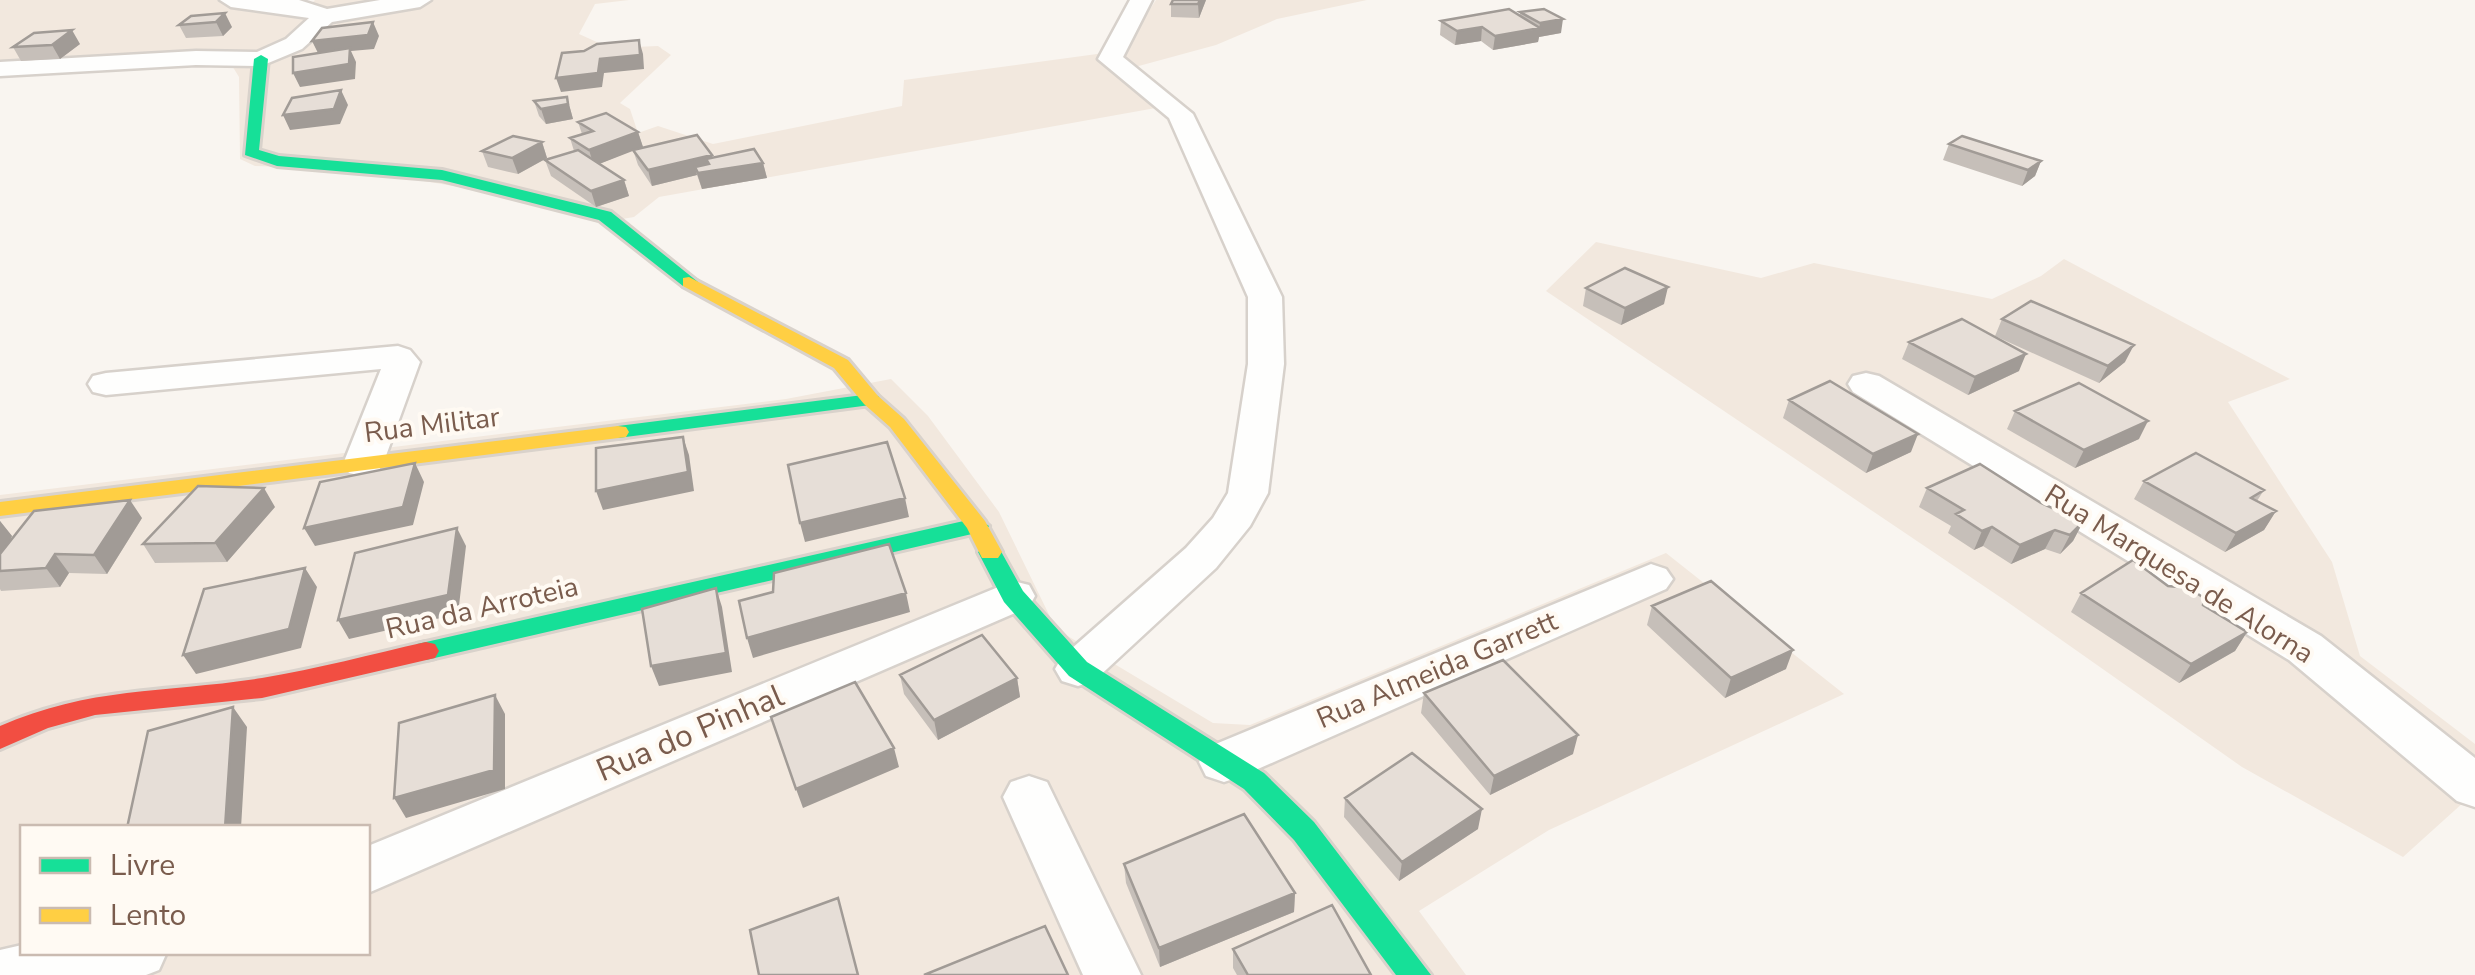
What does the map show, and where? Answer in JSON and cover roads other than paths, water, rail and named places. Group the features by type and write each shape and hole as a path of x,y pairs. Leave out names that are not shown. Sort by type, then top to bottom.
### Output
{"street":[{"path":"231,0 302,7 325,16 420,0"},
{"path":"1078,669 1201,558 1229,526 1248,493 1266,364 1265,297 1180,114 1110,59 1141,0"},
{"path":"0,70 196,58 262,58 294,44 325,16"},
{"path":"262,58 251,152 277,160 442,175 606,216 688,281 841,364 896,423 977,526 1013,596 1078,669 1254,781 1304,831 1415,975"},
{"path":"106,384 398,358 402,362 364,464"},
{"name":"Rua Marquesa de Alorna","path":"1866,384 2305,648 2475,787"},
{"name":"Rua Militar","path":"0,509 871,400"},
{"name":"Rua da Arroteia","path":"0,738 40,720 95,704 262,688 977,526"},
{"name":"Rua Almeida Garrett","path":"1224,762 1651,578"},
{"name":"Rua do Pinhal","path":"370,869 1013,596"},
{"path":"1030,798 1112,975"},
{"path":"3,975 121,955"}]}
